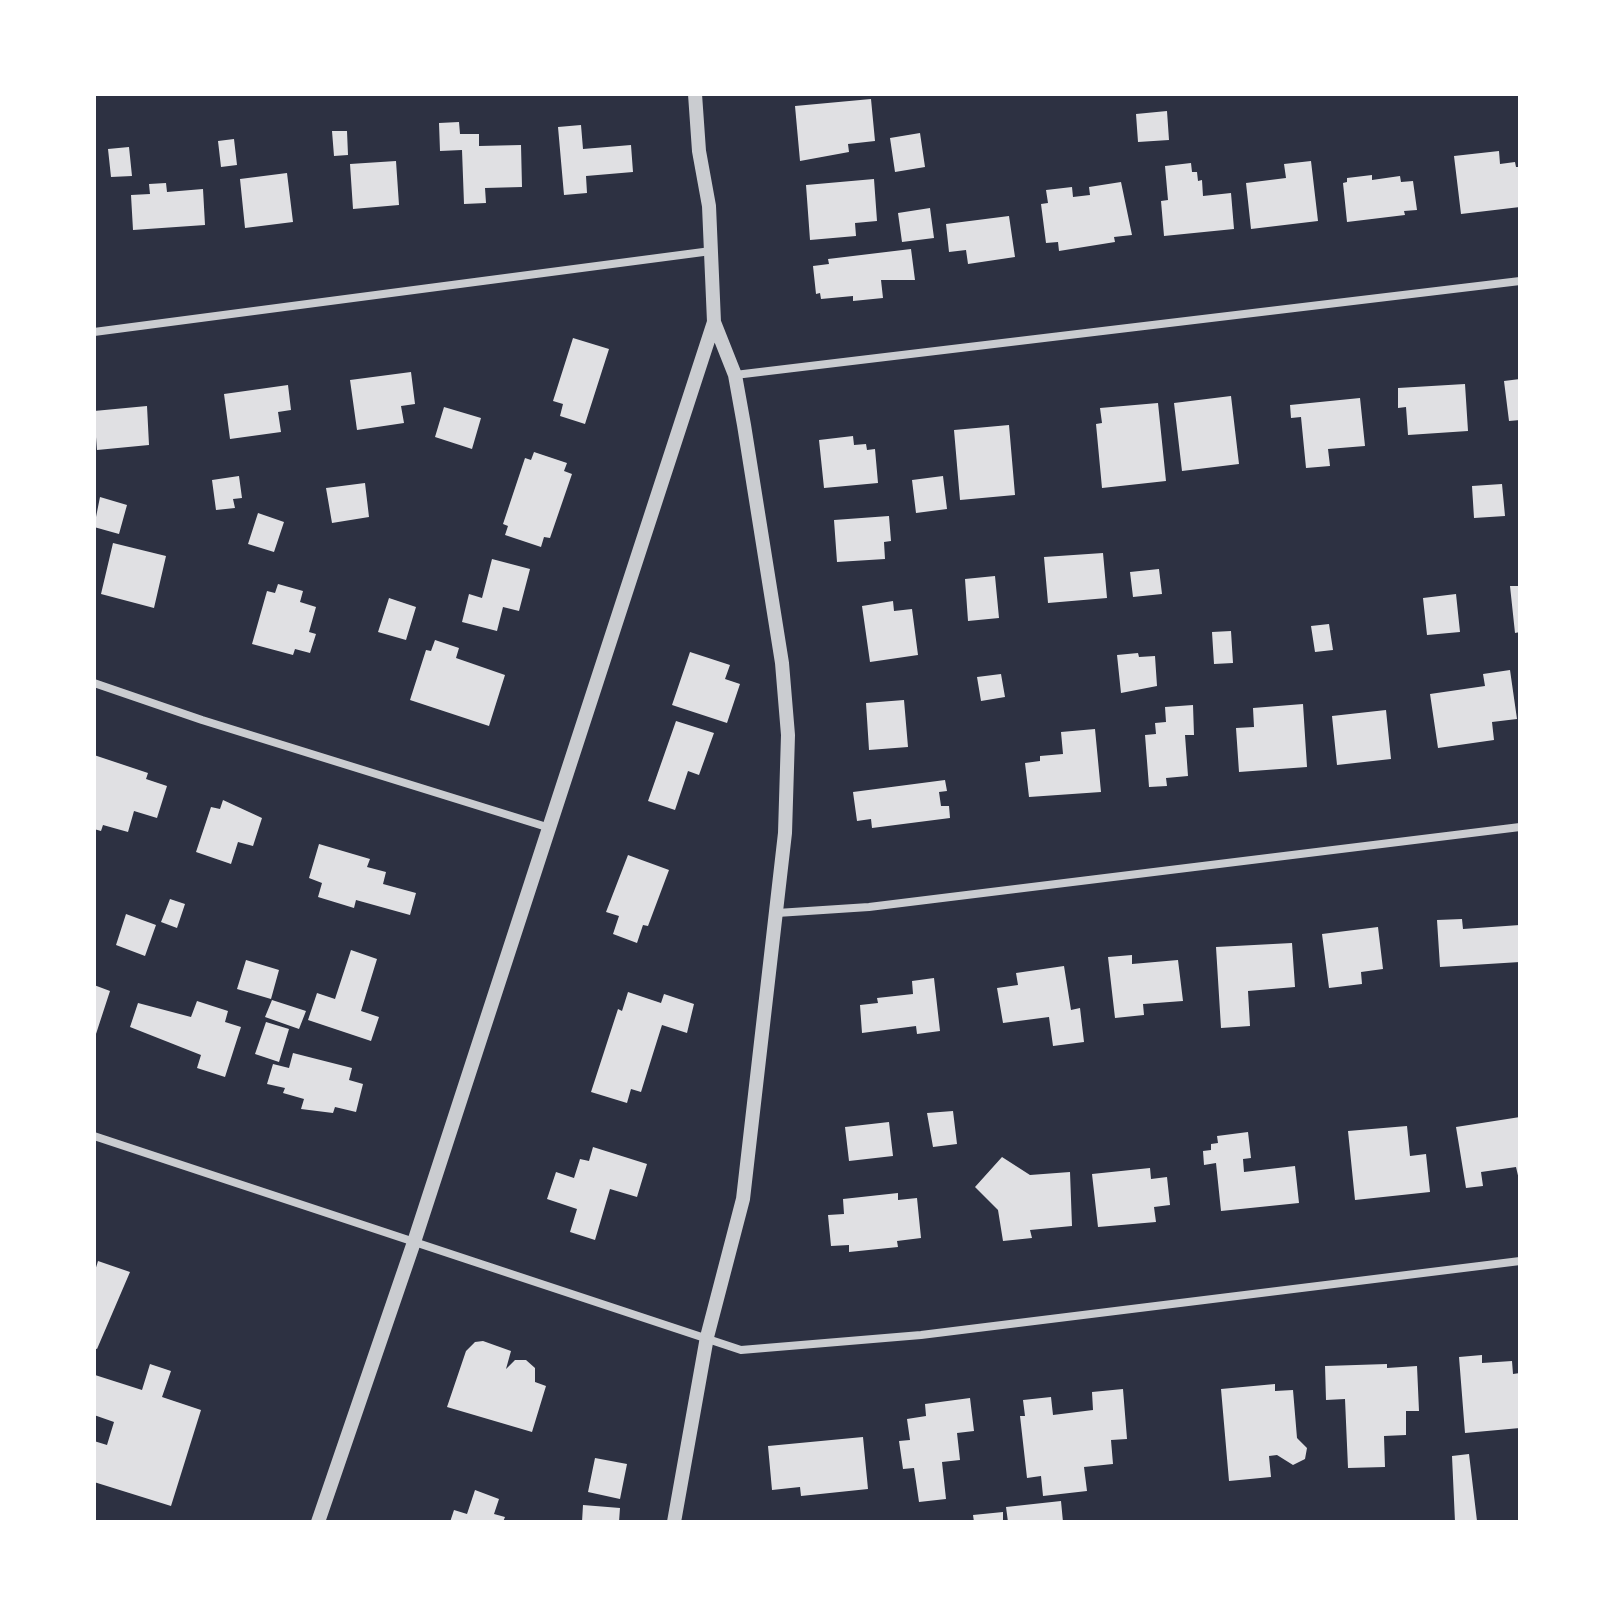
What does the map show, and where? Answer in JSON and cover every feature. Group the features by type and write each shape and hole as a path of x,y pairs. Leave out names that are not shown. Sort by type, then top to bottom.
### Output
{"street":[{"path":"674,1522 707,1337 743,1199 777,913 785,833 787,763 782,663 735,375 714,322 709,206 695,100"},
{"path":"94,332 711,251"},
{"path":"735,375 1520,281"},
{"path":"318,1522 414,1242 714,322"},
{"path":"94,683 202,720 550,828"},
{"path":"777,913 869,907 1520,827"},
{"path":"94,1136 741,1350 921,1335 1520,1261"}],"building":[{"path":"871,99 875,141 848,144 849,152 800,161 795,106"},
{"path":"1167,111 1169,140 1138,142 1136,114"},
{"path":"459,122 460,134 479,134 479,146 521,145 522,187 485,188 486,203 464,204 462,150 440,151 439,123"},
{"path":"581,125 583,149 631,145 633,172 586,176 587,193 564,195 558,127"},
{"path":"332,131 347,131 348,155 334,156"},
{"path":"920,133 925,167 895,172 890,138"},
{"path":"234,139 237,165 221,167 218,141"},
{"path":"129,147 132,176 111,177 108,149"},
{"path":"1499,151 1500,164 1515,162 1516,167 1520,167 1520,207 1461,214 1454,156"},
{"path":"396,161 399,205 353,209 350,164"},
{"path":"1311,161 1318,221 1251,229 1246,183 1286,178 1284,164"},
{"path":"1191,163 1192,172 1197,172 1198,181 1202,180 1203,196 1231,193 1234,229 1164,236 1161,201 1168,200 1165,166"},
{"path":"287,173 293,222 245,228 240,179"},
{"path":"1372,175 1372,180 1400,176 1401,182 1413,181 1417,210 1404,211 1405,215 1347,222 1343,183 1347,182 1347,178"},
{"path":"874,179 877,221 855,223 856,236 810,240 806,185"},
{"path":"1121,182 1132,235 1114,237 1115,242 1059,251 1058,242 1046,243 1041,204 1048,203 1046,190 1072,187 1073,197 1090,195 1089,187"},
{"path":"166,183 167,192 203,189 205,225 133,230 131,195 150,194 149,184"},
{"path":"930,208 934,238 902,242 898,213"},
{"path":"1009,216 1015,257 968,264 966,250 949,252 946,224"},
{"path":"911,249 915,280 881,280 883,298 853,301 853,296 821,299 820,293 816,294 813,266 829,264 828,259"},
{"path":"573,338 609,349 585,424 560,416 563,404 553,401"},
{"path":"411,372 415,404 401,406 404,423 357,430 350,380"},
{"path":"1520,379 1520,420 1509,421 1504,381"},
{"path":"1465,384 1468,431 1408,435 1406,407 1398,408 1398,388"},
{"path":"288,385 291,410 278,412 281,432 230,439 224,394"},
{"path":"1231,396 1239,464 1182,471 1174,403"},
{"path":"1360,398 1365,446 1328,449 1330,466 1306,468 1301,417 1291,418 1290,405"},
{"path":"1158,403 1166,481 1102,488 1096,424 1102,423 1100,408"},
{"path":"147,406 149,445 97,450 94,411"},
{"path":"444,407 481,418 472,449 435,437"},
{"path":"1009,425 1015,495 960,500 954,430"},
{"path":"853,436 854,445 866,444 867,450 875,449 878,483 824,488 819,440"},
{"path":"534,452 567,463 564,471 572,474 550,538 544,537 541,547 505,535 508,526 503,524 525,458 531,460"},
{"path":"239,476 242,498 233,499 235,508 216,510 212,480"},
{"path":"943,476 947,509 916,513 912,480"},
{"path":"365,483 369,517 332,523 326,488"},
{"path":"1502,484 1505,516 1474,518 1472,486"},
{"path":"100,497 127,505 119,534 94,527"},
{"path":"258,513 284,522 274,552 248,544"},
{"path":"889,516 891,541 884,542 885,559 837,562 834,520"},
{"path":"113,543 166,556 154,608 101,594"},
{"path":"1103,553 1107,598 1048,603 1044,557"},
{"path":"492,559 530,569 519,611 503,607 497,631 462,622 469,594 482,598"},
{"path":"1159,569 1162,594 1133,597 1130,572"},
{"path":"995,576 999,618 968,621 965,579"},
{"path":"278,584 303,591 300,602 316,607 309,632 316,634 310,653 295,649 293,655 252,644 267,591 275,593"},
{"path":"1510,586 1520,586 1520,632 1515,633"},
{"path":"1456,594 1460,632 1427,635 1423,598"},
{"path":"389,598 416,607 406,640 378,632"},
{"path":"893,601 894,611 912,609 918,655 870,662 862,606"},
{"path":"1329,624 1333,650 1315,652 1311,626"},
{"path":"1231,631 1233,663 1214,664 1212,632"},
{"path":"435,640 459,648 456,658 505,675 489,726 410,700 426,650 431,651"},
{"path":"690,652 730,665 725,679 740,684 727,723 672,705"},
{"path":"1138,653 1139,657 1155,656 1157,686 1121,693 1117,655"},
{"path":"1510,670 1517,719 1492,722 1494,740 1438,748 1430,694 1485,686 1483,674"},
{"path":"1001,674 1005,697 981,701 977,677"},
{"path":"904,700 908,747 869,750 866,703"},
{"path":"1303,704 1307,767 1239,772 1236,728 1254,727 1253,708"},
{"path":"1193,705 1194,735 1185,735 1188,776 1166,778 1167,786 1149,787 1145,735 1156,734 1155,723 1166,722 1165,707"},
{"path":"1386,710 1391,759 1337,765 1332,716"},
{"path":"676,721 714,733 699,775 688,771 675,810 648,801"},
{"path":"1095,729 1101,792 1029,797 1025,763 1040,761 1040,756 1063,754 1061,732"},
{"path":"94,755 148,773 146,779 167,786 157,818 134,811 128,832 103,825 101,831 94,829"},
{"path":"945,780 947,791 939,792 941,806 949,806 950,818 872,828 871,819 857,821 853,792"},
{"path":"223,800 262,818 253,846 238,842 231,864 196,852 211,807 220,809"},
{"path":"319,844 370,859 367,867 386,872 383,884 416,893 410,915 356,900 354,908 318,897 322,883 309,878"},
{"path":"628,855 669,870 648,926 643,925 637,943 613,934 619,916 606,912"},
{"path":"170,899 185,904 177,928 161,922"},
{"path":"126,914 156,925 145,956 116,945"},
{"path":"1462,919 1463,929 1520,925 1520,962 1440,967 1437,920"},
{"path":"1378,927 1383,969 1361,972 1362,984 1329,988 1322,934"},
{"path":"1292,943 1295,987 1248,991 1250,1026 1221,1028 1216,947"},
{"path":"351,950 377,959 361,1011 379,1017 371,1041 308,1020 317,993 335,999"},
{"path":"1132,955 1132,964 1178,960 1183,1001 1143,1004 1144,1015 1115,1018 1108,957"},
{"path":"246,960 279,970 271,999 237,989"},
{"path":"1064,966 1071,1010 1080,1008 1084,1042 1053,1046 1049,1017 1003,1023 997,988 1018,985 1016,973"},
{"path":"934,978 940,1031 917,1034 916,1026 862,1033 860,1005 878,1003 877,998 913,994 912,981"},
{"path":"94,985 110,991 95,1037 94,1037"},
{"path":"628,992 661,1003 664,994 694,1004 687,1033 662,1025 641,1092 631,1089 627,1103 591,1092 618,1009 622,1011"},
{"path":"272,1000 306,1011 299,1029 265,1017"},
{"path":"197,1001 228,1011 225,1022 241,1027 225,1077 197,1068 201,1055 130,1027 138,1003 191,1017"},
{"path":"266,1022 289,1029 279,1062 255,1054"},
{"path":"293,1053 352,1068 349,1080 363,1084 356,1112 335,1107 333,1113 301,1109 304,1099 283,1093 285,1088 267,1084 273,1064 289,1068"},
{"path":"953,1111 957,1144 933,1147 927,1113"},
{"path":"1520,1117 1520,1184 1516,1167 1481,1172 1483,1186 1466,1188 1456,1127"},
{"path":"889,1122 893,1156 849,1161 845,1127"},
{"path":"1407,1126 1410,1156 1426,1154 1430,1192 1355,1200 1348,1131"},
{"path":"1248,1132 1251,1158 1243,1159 1244,1172 1295,1166 1299,1203 1221,1211 1216,1163 1204,1165 1203,1151 1211,1150 1211,1144 1218,1143 1217,1136"},
{"path":"593,1147 647,1164 637,1197 610,1189 595,1240 570,1232 577,1209 547,1199 556,1172 574,1178 580,1159 589,1161"},
{"path":"1002,1157 1030,1175 1070,1172 1072,1226 1030,1230 1032,1238 1003,1241 998,1210 975,1187"},
{"path":"1150,1168 1151,1179 1167,1177 1170,1205 1154,1207 1156,1222 1098,1227 1092,1174"},
{"path":"898,1193 898,1200 917,1198 921,1238 897,1241 898,1247 849,1252 849,1245 831,1246 828,1215 844,1214 843,1199"},
{"path":"98,1261 130,1272 97,1349 94,1348 94,1274"},
{"path":"483,1341 511,1351 506,1369 515,1360 526,1360 535,1368 535,1382 546,1386 532,1432 447,1407 466,1351 475,1342"},
{"path":"1482,1355 1482,1363 1512,1361 1513,1374 1520,1373 1520,1428 1465,1433 1459,1357"},
{"path":"150,1364 171,1371 162,1397 201,1410 171,1506 94,1482 94,1441 107,1445 114,1422 94,1415 95,1375 142,1390"},
{"path":"1387,1364 1387,1368 1417,1366 1419,1411 1406,1411 1406,1435 1384,1436 1385,1467 1348,1468 1345,1399 1326,1400 1325,1366"},
{"path":"1275,1384 1275,1391 1293,1390 1297,1438 1307,1448 1305,1459 1293,1465 1277,1455 1269,1456 1271,1477 1229,1481 1221,1389"},
{"path":"1123,1389 1127,1439 1111,1440 1113,1464 1084,1467 1087,1491 1043,1496 1041,1476 1027,1478 1020,1416 1025,1416 1023,1400 1051,1397 1053,1415 1093,1410 1092,1392"},
{"path":"970,1398 974,1431 957,1433 960,1460 942,1462 946,1499 919,1502 914,1468 903,1469 899,1441 910,1440 907,1419 926,1416 925,1404"},
{"path":"863,1437 868,1489 801,1496 800,1487 772,1490 768,1446"},
{"path":"1469,1454 1477,1521 1455,1522 1452,1456"},
{"path":"595,1458 627,1464 620,1499 588,1492"},
{"path":"475,1490 499,1499 494,1514 505,1517 503,1522 450,1522 454,1510 467,1514"},
{"path":"1061,1501 1063,1522 1008,1522 1006,1507"},
{"path":"583,1505 620,1508 619,1522 582,1522"},
{"path":"1003,1512 1003,1522 974,1522 973,1515"}]}
